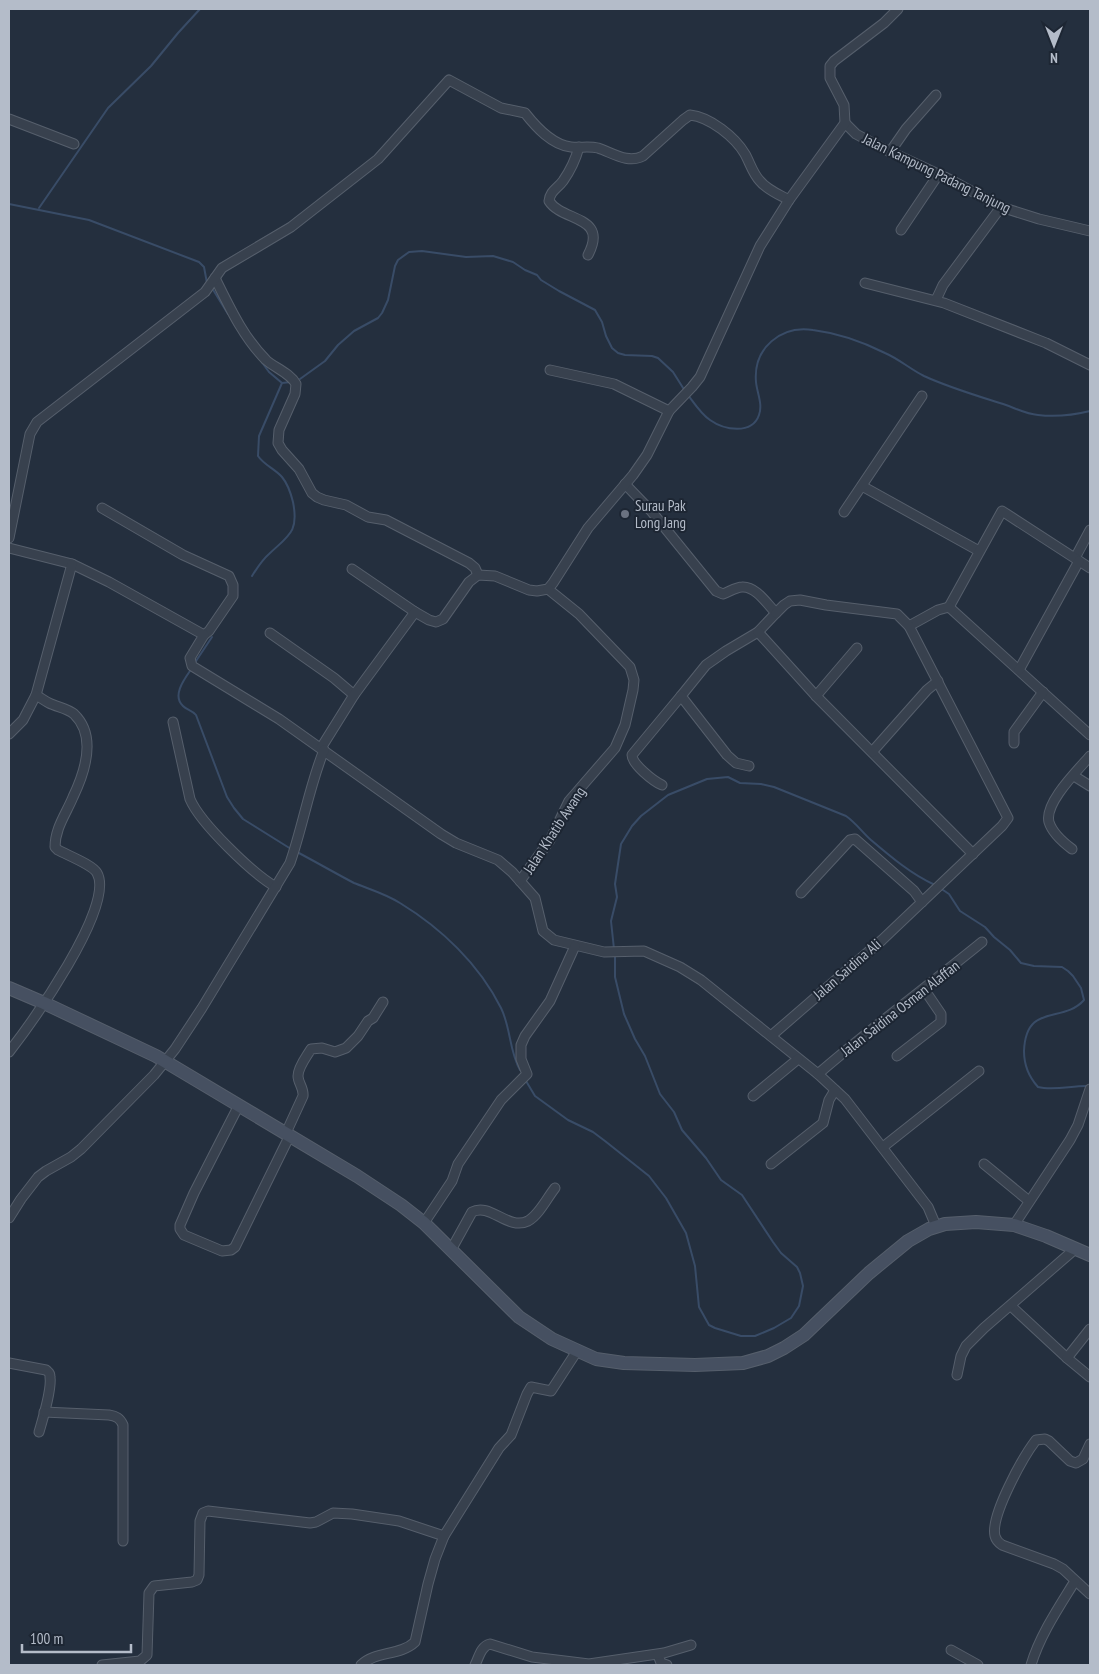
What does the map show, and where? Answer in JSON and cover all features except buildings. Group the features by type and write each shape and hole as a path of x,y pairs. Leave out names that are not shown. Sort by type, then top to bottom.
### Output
{"street":[{"path":"352,569 415,612 436,622 443,619 468,582 478,575 495,576 529,590 548,589 588,528 647,455 669,411 700,377 754,257 790,200 845,123 844,105 830,78 830,66 884,24 898,9"},
{"path":"9,538 28,443 34,427 79,388 205,292 222,268 291,227 378,159 449,80 501,108 525,113 547,136 567,146 597,148 627,159 635,160 643,156 690,115 696,116 729,136 742,149 759,181 764,186 790,200"},
{"path":"890,152 906,129 936,95"},
{"path":"9,119 74,144"},
{"name":"Jalan Kampung Padang Tanjung","path":"845,123 856,134 1001,207 1039,219 1090,231"},
{"path":"834,137 842,134 856,134"},
{"path":"580,147 563,181 553,190 549,201 553,207 587,224 593,240 588,256"},
{"path":"901,230 938,175"},
{"path":"936,300 943,284 1001,207"},
{"path":"213,280 236,321 256,348 296,384 295,394 279,430 278,443 299,469 312,493 324,500 346,505 368,517 386,520 470,564 478,575"},
{"path":"866,283 936,300 1007,326 1090,365"},
{"path":"550,370 614,384 669,411"},
{"path":"844,512 922,396"},
{"path":"625,484 652,512 716,591 723,594 741,587 748,588 761,597 776,613"},
{"path":"862,486 979,551"},
{"path":"102,508 183,555 229,576 233,585 232,596 190,658 193,666 279,719 441,834 456,843 498,860 535,898 543,931 554,940 575,946 616,953 644,951 680,967 701,980 818,1074 845,1099 928,1207 936,1226"},
{"path":"909,626 938,610 949,607 1002,511 1090,568"},
{"path":"1019,670 1077,560 1090,530"},
{"path":"9,548 72,564 109,582 204,635"},
{"path":"9,734 23,720 36,695 72,564"},
{"name":"Jalan Khatib Awang","path":"520,881 550,840 569,801 615,748 625,725 634,680 630,667 579,614 548,589"},
{"path":"662,785 634,762 631,758 632,755 706,666 726,651 758,632 790,601 800,600 898,614 909,626 938,681 927,690 872,752"},
{"path":"949,607 1090,735"},
{"path":"9,1218 38,1177 81,1149 166,1061 202,1008 290,863 322,749 354,695 415,612"},
{"path":"758,632 816,696 973,854"},
{"path":"270,633 334,678 354,695"},
{"path":"816,696 857,648"},
{"name":"Jalan Saidina Ali","path":"772,1036 922,902 1002,826 1008,818 938,681"},
{"path":"1014,743 1013,736 1017,728 1043,692"},
{"path":"9,1052 34,1020 89,926 98,902 100,882 95,870 55,847 59,825 76,792 83,771 88,741 86,733 76,716 70,711 49,703 36,695"},
{"path":"681,696 727,756 736,763 749,766"},
{"path":"173,722 193,808 234,852 263,879 276,887"},
{"path":"1072,849 1050,825 1049,817 1055,798 1090,756"},
{"path":"1074,776 1090,786"},
{"path":"801,893 850,840 855,839 914,891 922,902"},
{"name":"Jalan Saidina Osman Alaffan","path":"818,1074 876,1025 982,942"},
{"path":"424,1223 452,1181 458,1164 501,1100 526,1074 521,1058 525,1036 550,1001 575,946"},
{"path":"9,988 166,1061 357,1176 424,1223 519,1317 552,1338 596,1359 624,1363 695,1365 736,1364 759,1359 784,1348 804,1335 895,1251 922,1232 936,1226 976,1222 1014,1225 1046,1236 1090,1255"},
{"path":"898,1056 941,1022 941,1014 924,989"},
{"path":"239,1105 187,1209 180,1229 184,1235 222,1251 231,1250 235,1247 288,1134 303,1096 304,1090 298,1075 311,1049 322,1048 335,1052 346,1048 358,1036 368,1021 373,1018 383,1002"},
{"path":"753,1096 798,1059"},
{"path":"883,1146 978,1071"},
{"path":"1014,1225 1070,1140 1078,1125 1090,1089"},
{"path":"771,1164 822,1122 829,1100 835,1090"},
{"path":"984,1164 1029,1201"},
{"path":"452,1250 472,1212 478,1209 513,1223 527,1222 534,1216 555,1188"},
{"path":"957,1375 961,1356 966,1346 1075,1249"},
{"path":"1011,1306 1090,1377"},
{"path":"1067,1358 1090,1329"},
{"path":"361,1665 369,1659 397,1652 411,1646 415,1642 428,1584 444,1536 499,1448 511,1435 531,1387 551,1391 577,1351"},
{"path":"9,1362 49,1372 50,1377 39,1432"},
{"path":"44,1412 109,1415 117,1416 121,1421 123,1425 123,1540"},
{"path":"1090,1444 1083,1459 1076,1463 1070,1461 1049,1441 1045,1439 1036,1440 1006,1492 994,1529 997,1541 1002,1545 1063,1569 1090,1594"},
{"path":"102,1665 140,1661 147,1655 149,1593 154,1586 197,1580 199,1576 200,1521 203,1513 208,1511 310,1523 333,1513 352,1514 398,1522 444,1536"},
{"path":"1031,1665 1053,1618 1076,1581"},
{"path":"475,1665 482,1648 490,1644 538,1658 589,1665 658,1655 691,1645"},
{"path":"951,1650 978,1665"},
{"path":"658,1655 660,1661 667,1665"}],"waterway":[{"path":"39,208 108,108 151,66 200,9"},
{"path":"9,204 89,220 199,262 204,267 207,283"},
{"path":"300,379 325,361 338,345 354,331 378,318 388,300 398,260 409,252 422,251 466,257 493,256 513,262 537,275 541,280 559,291 595,310 612,348 618,353 625,355 658,358 673,372 685,391"},
{"path":"212,288 228,314"},
{"path":"688,395 710,420 730,428 737,429 750,426 760,411 756,370 764,349 780,335 801,329 831,333 859,342 890,355 934,380 1029,414 1058,416 1090,411"},
{"path":"261,361 269,372 282,383 291,382"},
{"path":"252,576 264,559 291,532 295,520 293,502 286,482 258,456 259,436 282,383"},
{"path":"194,664 212,637"},
{"path":"192,668 183,681 178,697 180,702 196,715 227,797 243,819 291,849"},
{"path":"614,949 611,921 617,897 615,884 621,844 632,826 641,816 668,795 707,779 728,777 740,783 774,787 846,816 894,859 918,876 935,885"},
{"path":"297,852 354,883 400,903 430,924 458,948 482,977 501,1008 507,1023 516,1063 520,1070"},
{"path":"943,890 949,894 960,911 985,927 1021,963 1034,966 1062,967 1073,976 1081,988 1084,1000 1075,1007 1047,1016 1031,1026 1026,1036 1024,1056 1029,1074 1038,1087 1086,1086"},
{"path":"526,1081 535,1096 568,1120 593,1132 649,1176 666,1198 686,1233 695,1266 699,1307 709,1325 741,1336 755,1336 791,1318 799,1306 803,1286 800,1273 797,1267 781,1253 742,1195 721,1180 706,1158 682,1130 674,1112 660,1094 645,1056 624,1014 615,977 615,954"}],"place":[{"name":"Surau Pak Long Jang","path":"625,514"}]}
